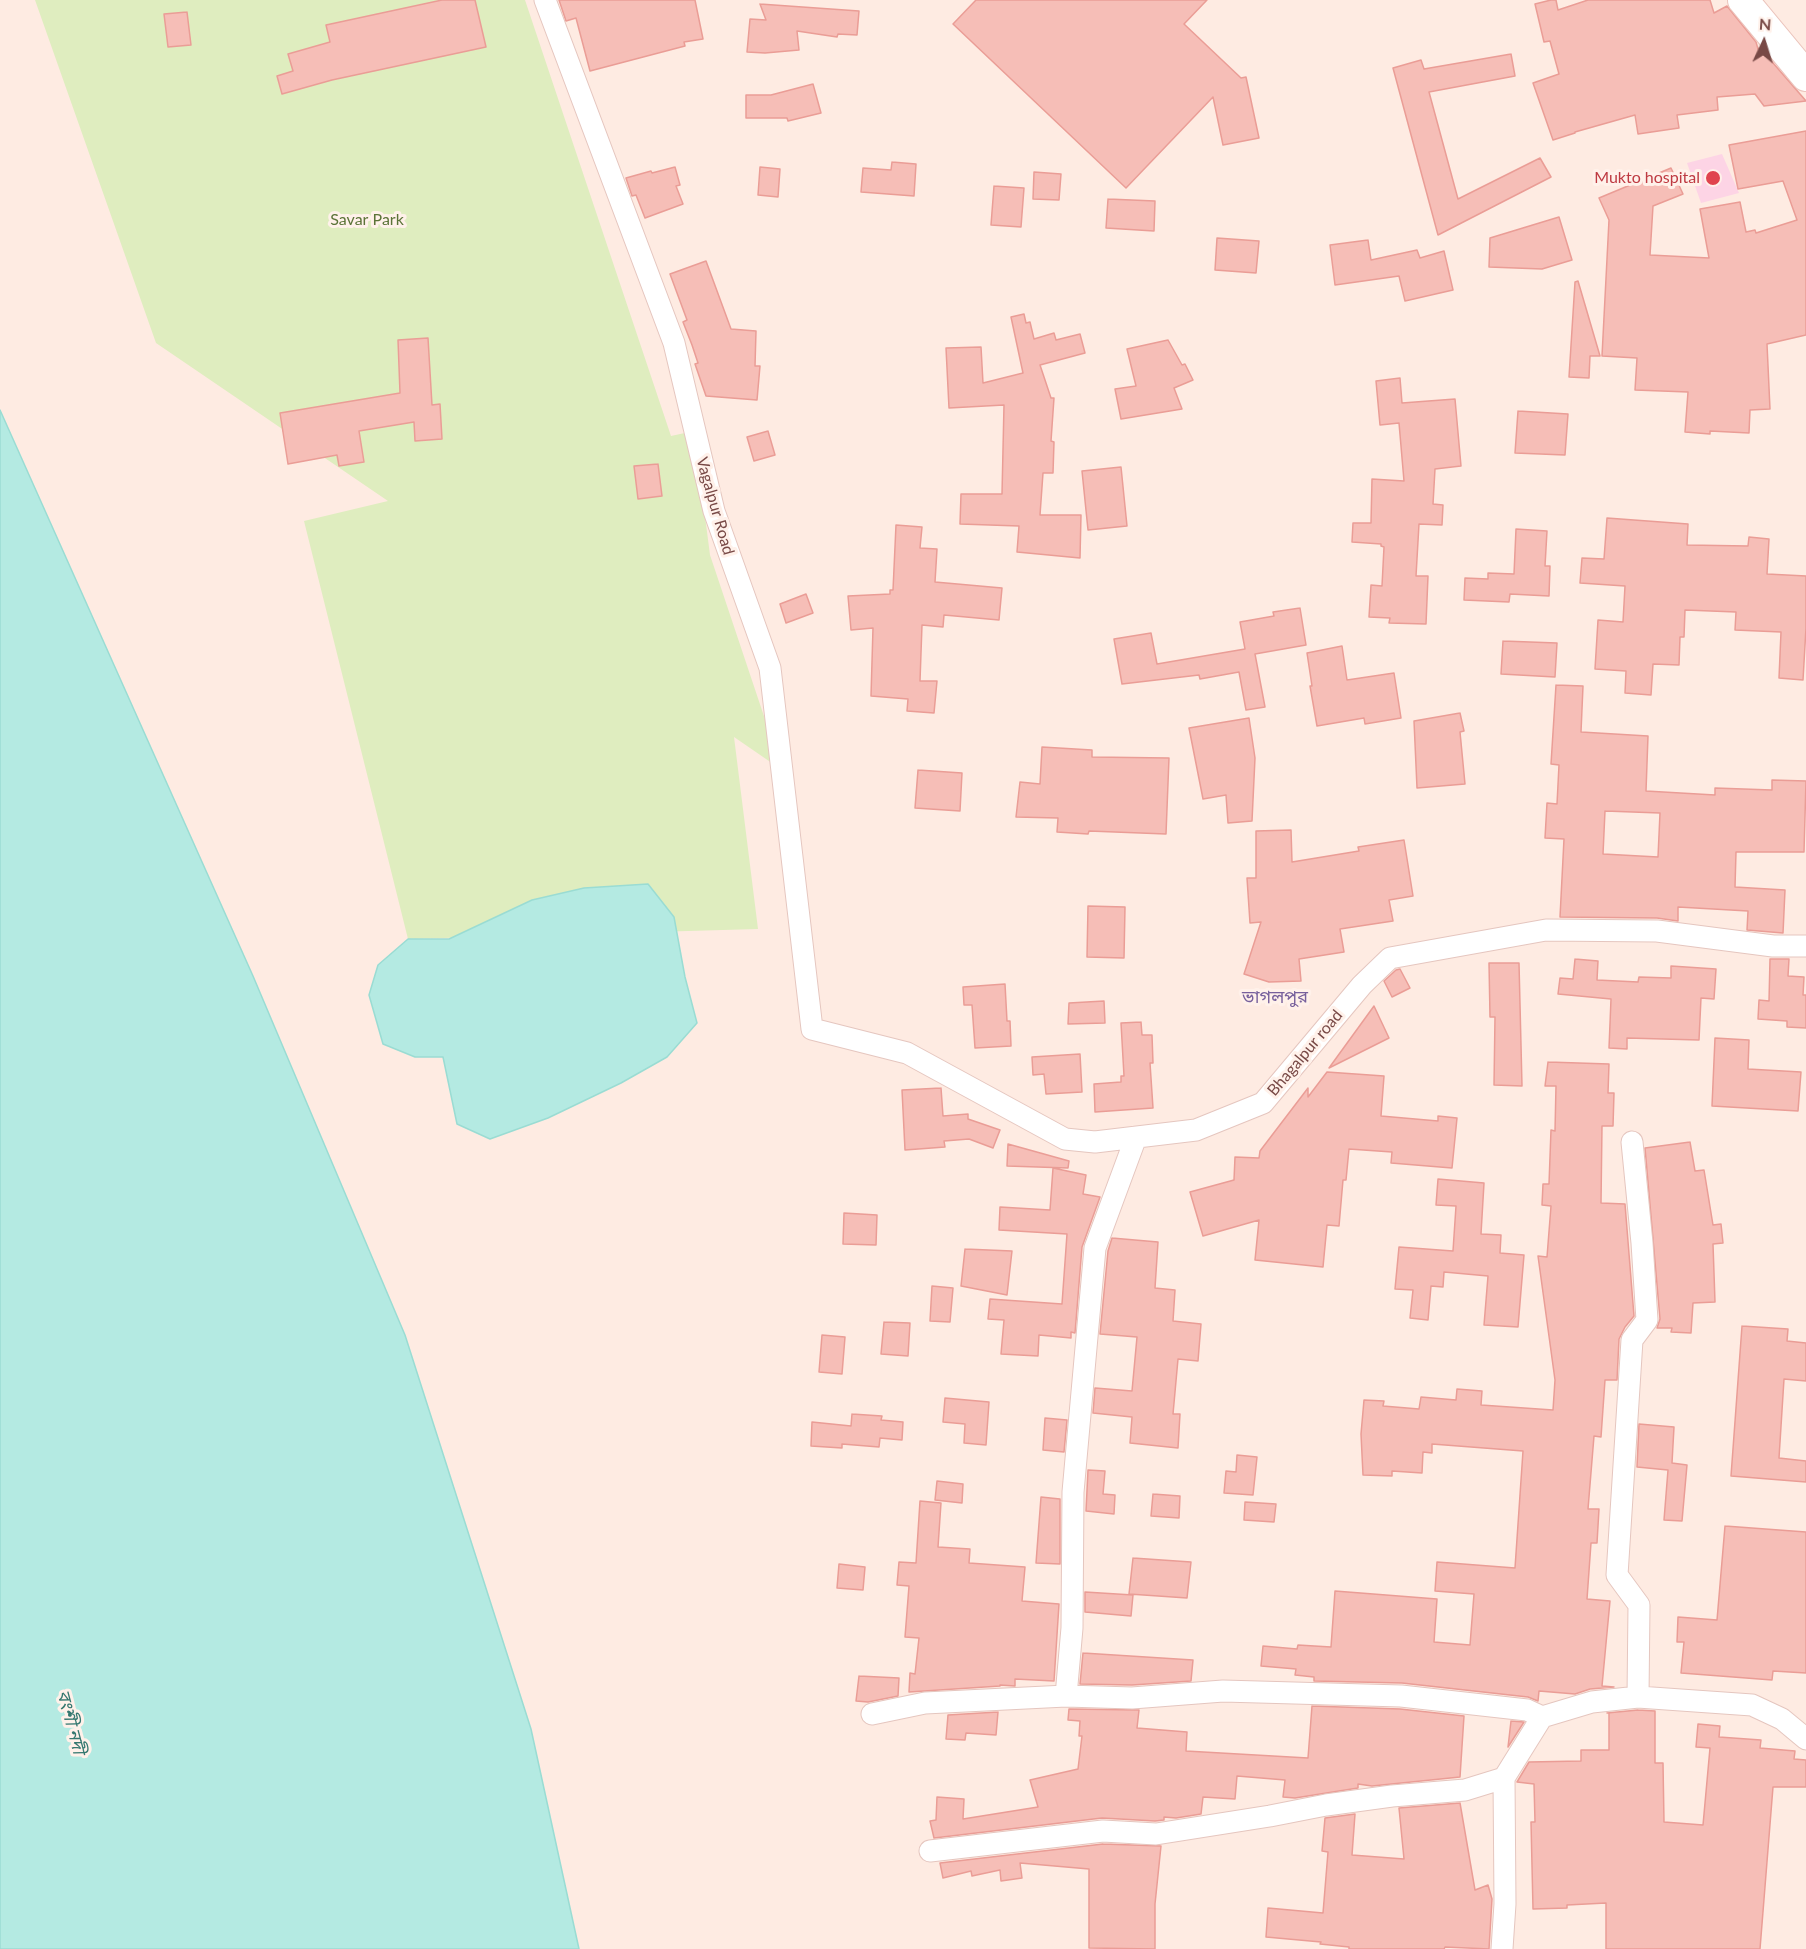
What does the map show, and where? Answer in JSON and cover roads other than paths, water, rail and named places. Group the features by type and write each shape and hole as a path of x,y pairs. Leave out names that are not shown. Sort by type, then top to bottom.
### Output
{"street":[{"name":"Vagalpur Road","path":"545,0 674,343 714,511 770,668 812,1029"},
{"path":"1743,0 1806,76"},
{"name":"Bhagalpur road","path":"812,1029 907,1053 1065,1138 1095,1142 1196,1130 1263,1103 1362,985 1390,958 1546,930 1657,931 1773,946 1806,946"},
{"path":"1066,1696 1072,1628 1073,1492 1095,1248 1136,1137"},
{"path":"1632,1142 1647,1320 1632,1341 1617,1575 1640,1605 1638,1697"},
{"path":"872,1714 925,1703 1066,1696 1132,1698 1223,1691 1401,1696 1527,1710 1542,1717"},
{"path":"1502,1949 1505,1904 1504,1778 1542,1717 1592,1702 1638,1697 1752,1705 1782,1719 1806,1739"},
{"path":"930,1851 1103,1831 1156,1834 1326,1805 1392,1796 1465,1790 1504,1778"}],"water":[{"name":"বংশী নদী","path":"0,410 253,976 405,1335 531,1729 579,1949 0,1949"},
{"path":"648,884 674,917 685,977 697,1023 667,1057 621,1083 548,1118 490,1139 457,1124 443,1057 415,1057 383,1044 369,995 378,965 408,939 449,939 532,900 584,888"}],"place":[{"name":"Mukto hospital","path":"1713,178"}],"district":[{"name":"ভাগলপুর","path":"1275,997"}],"park label":[{"name":"Savar Park","path":"367,220"}]}
